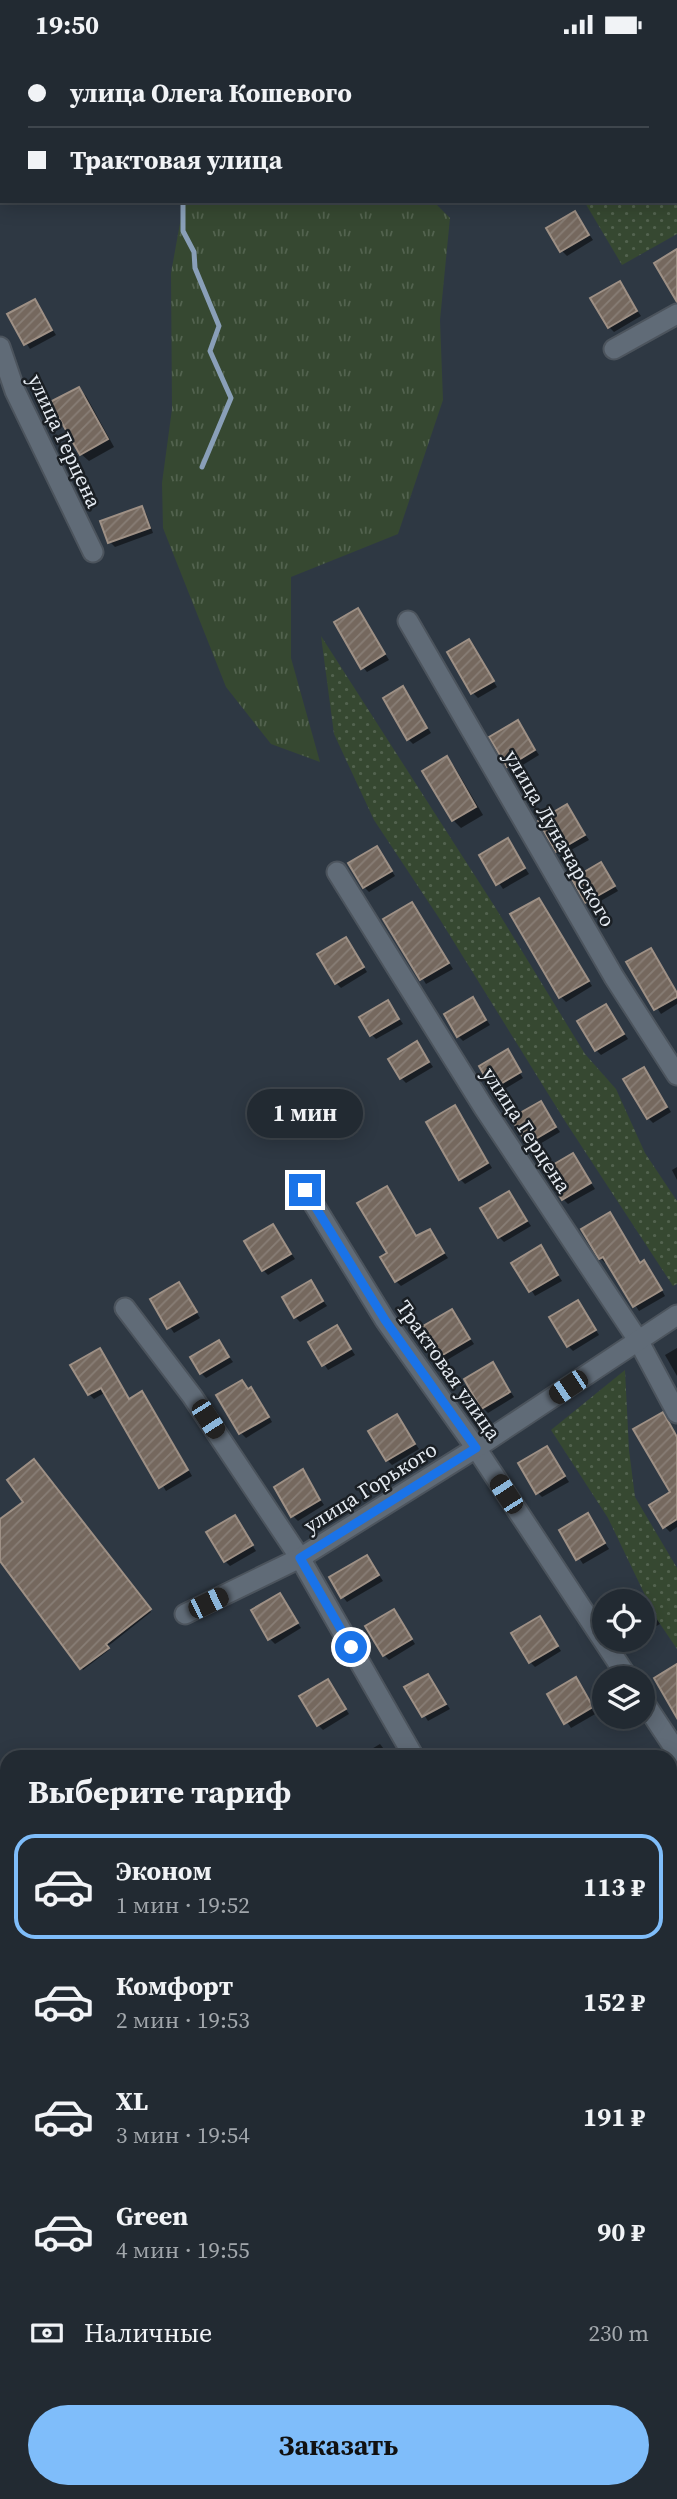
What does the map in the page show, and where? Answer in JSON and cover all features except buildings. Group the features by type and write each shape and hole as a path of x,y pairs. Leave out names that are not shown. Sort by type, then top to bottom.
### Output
{"street":[{"path":"614,349 677,314"},
{"name":"улица Герцена","path":"0,347 15,391 93,552"},
{"name":"улица Луначарского","path":"408,621 614,978 677,1075"},
{"name":"улица Герцена","path":"337,872 484,1108 638,1340 677,1413"},
{"name":"Трактовая улица","path":"305,1190 385,1320 476,1448 620,1666"},
{"path":"125,1308 192,1396 300,1558 410,1750"},
{"name":"улица Горького","path":"185,1614 300,1558 476,1448 677,1315"},
{"path":"655,1719 676,1750"}],"green space":[{"path":"184,203 435,203 450,218 440,320 443,400 398,534 291,577 291,658 320,762 271,744 226,687 163,528 162,483 172,409 171,273"},
{"path":"585,203 677,203 677,234 622,265"},
{"path":"321,636 495,907 585,1054 616,1089 645,1153 677,1201 677,1284 673,1286 565,1121 439,918 374,820 334,734"},
{"path":"625,1370 629,1450 635,1497 677,1568 677,1649 655,1616 655,1589 642,1589 608,1518 551,1430"}],"waterway":[{"path":"183,203 183,231 194,252 195,268 219,326 210,351 231,398 202,467"}],"route":[{"path":"305,1190 385,1320 476,1448 300,1558 351,1647"}]}
